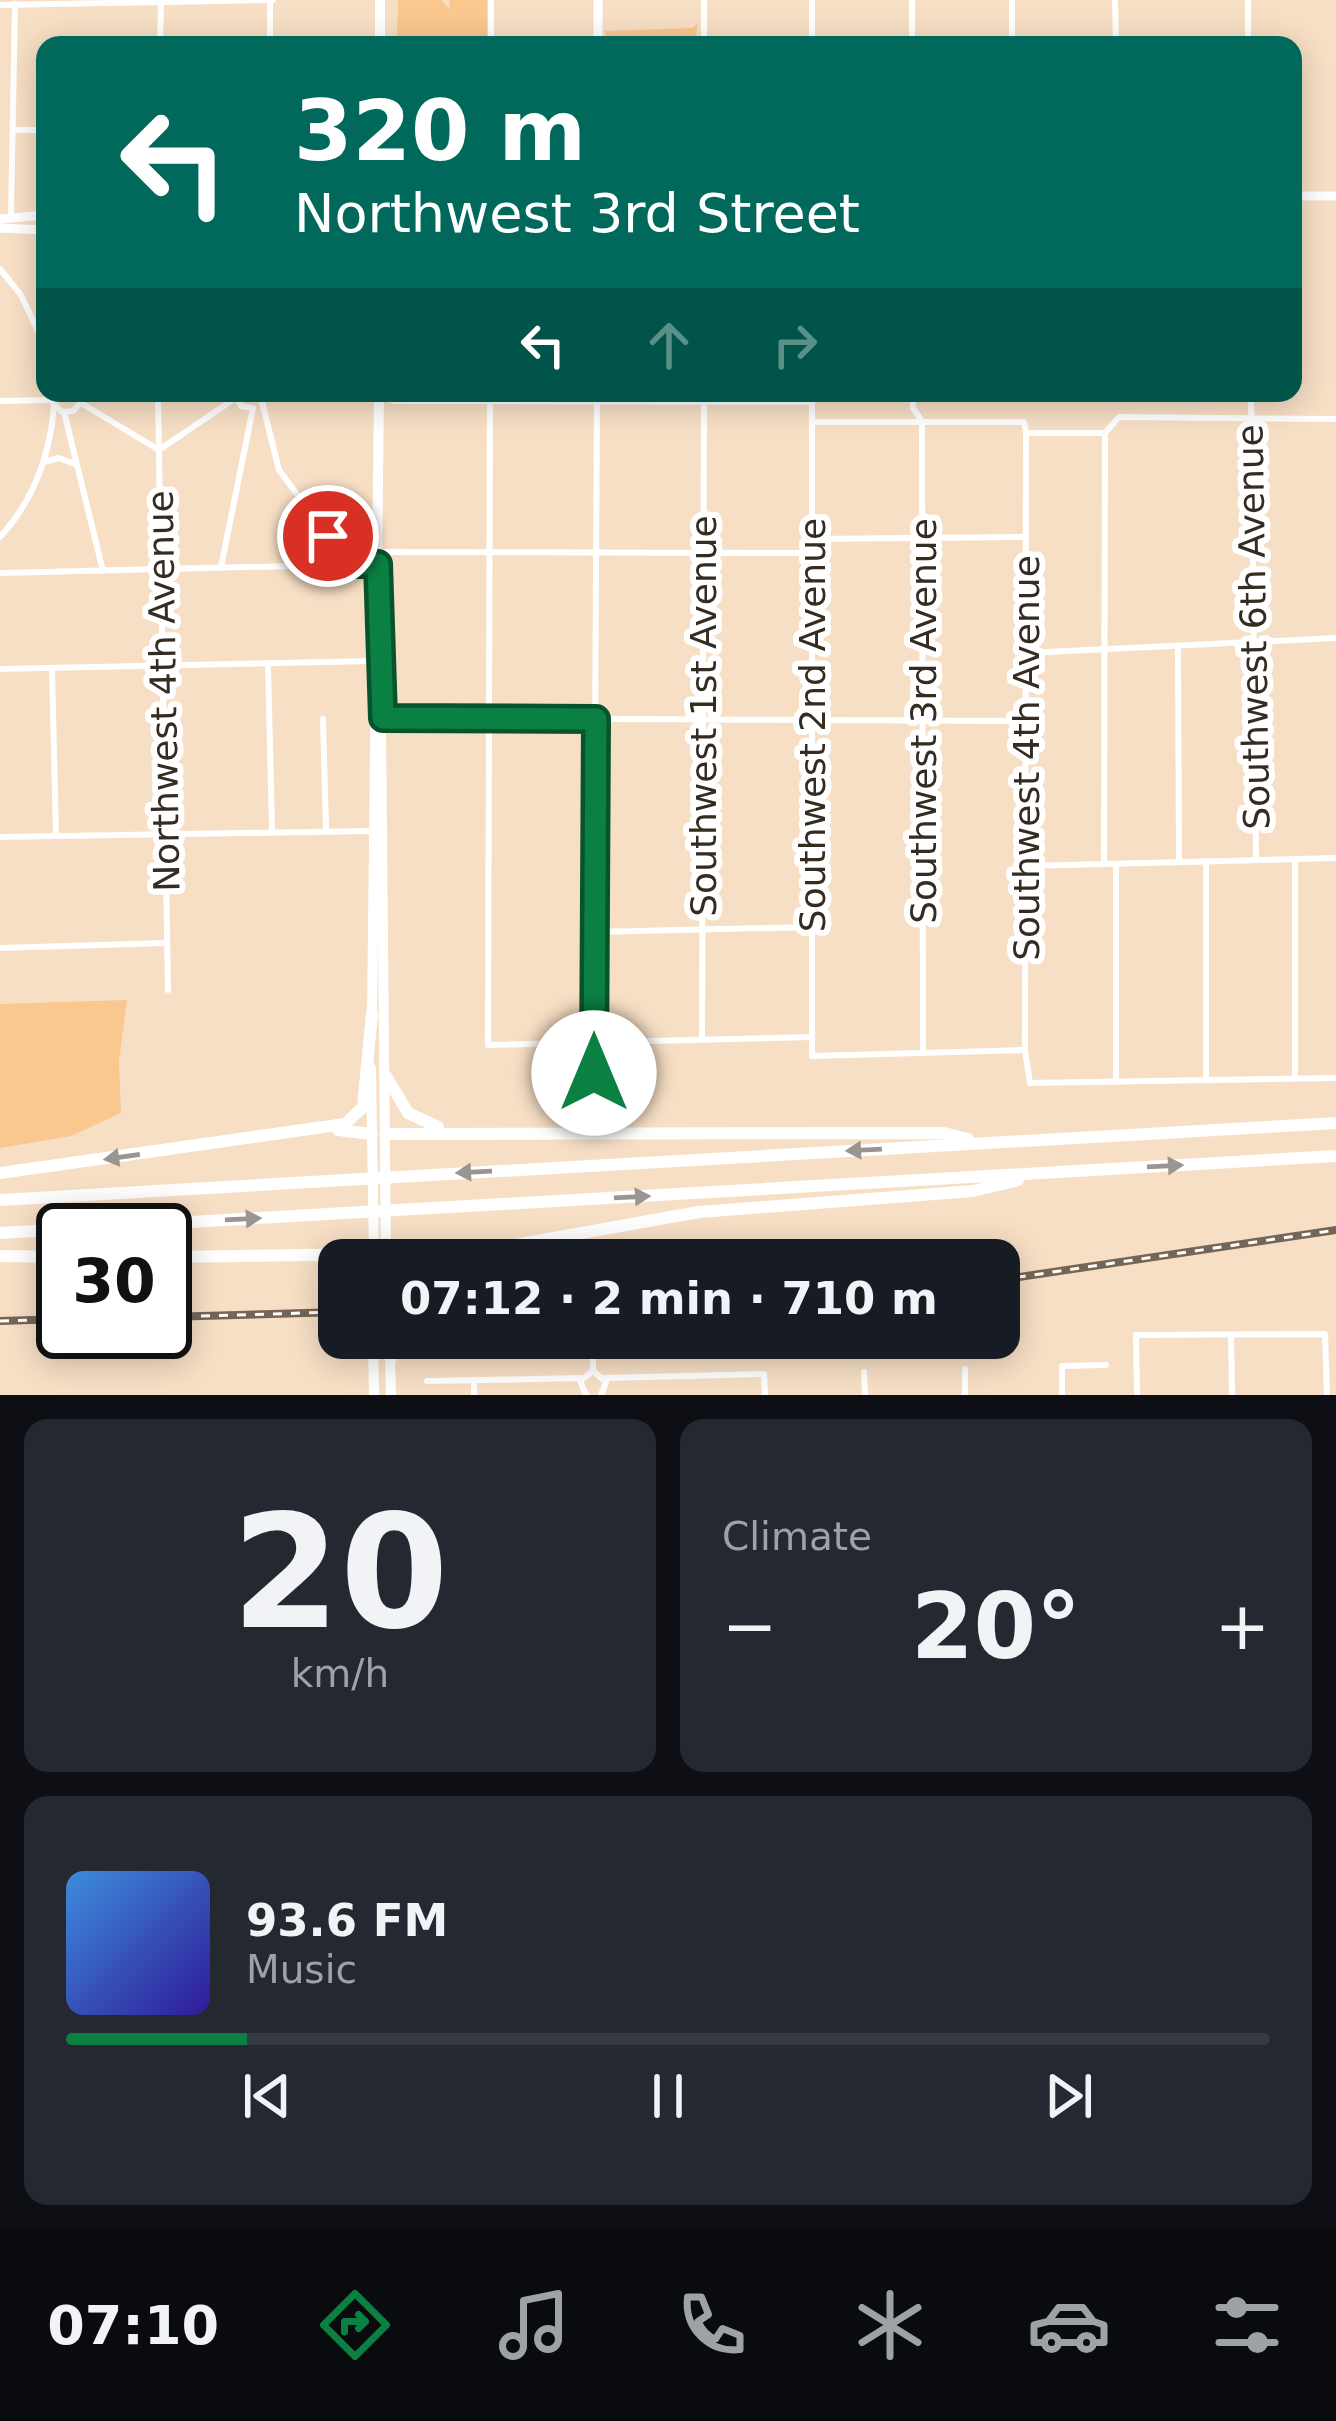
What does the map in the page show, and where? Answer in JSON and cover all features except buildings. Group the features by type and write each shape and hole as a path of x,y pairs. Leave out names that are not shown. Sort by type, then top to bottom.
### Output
{"highway":[{"path":"0,1173 321,1130 349,1122 361,1111 372,1014"},
{"path":"386,1076 404,1108 419,1121 487,1133"},
{"path":"0,1200 1336,1123"},
{"path":"321,1130 379,1134 944,1133 980,1143"},
{"path":"0,1233 1336,1156"},
{"path":"539,1239 659,1218 973,1191 1048,1173"},
{"path":"0,1256 36,1257"},
{"path":"192,1257 318,1259"}],"main road":[{"path":"380,0 380,36"},
{"path":"379,402 386,1076 379,1134"},
{"path":"378,608 371,831 379,1239"},
{"path":"371,831 384,910"},
{"path":"373,1359 374,1395"},
{"path":"391,1359 391,1395"}],"street":[{"path":"0,4 271,0 270,36"},
{"path":"490,36 491,0"},
{"path":"598,0 598,36"},
{"path":"704,0 704,36"},
{"path":"812,0 812,36"},
{"path":"912,0 912,36"},
{"path":"1012,0 1012,36"},
{"path":"1115,0 1116,36"},
{"path":"1248,0 1248,36"},
{"path":"160,1 160,36"},
{"path":"15,4 14,130 6,217 36,215"},
{"path":"14,130 36,130"},
{"path":"1302,196 1336,196"},
{"path":"0,228 36,230"},
{"path":"0,268 22,296 36,325"},
{"path":"0,401 36,400"},
{"path":"0,537 27,501 44,462 53,402"},
{"path":"55,402 64,412 104,571"},
{"path":"64,412 75,402"},
{"path":"91,402 159,450 226,402"},
{"name":"Northwest 4th Avenue","path":"158,402 168,990"},
{"path":"244,402 253,408"},
{"path":"221,567 258,402"},
{"path":"264,402 278,470 349,564"},
{"path":"490,402 488,1045 811,1037"},
{"path":"593,1105 597,402"},
{"name":"Southwest 1st Avenue","path":"702,1039 704,402"},
{"name":"Southwest 2nd Avenue","path":"812,402 812,1056 923,1053"},
{"name":"Southwest 3rd Avenue","path":"913,402 922,421 924,539 923,1053"},
{"name":"Southwest 6th Avenue","path":"1251,402 1250,641 1256,652 1256,860"},
{"path":"1104,864 1105,433 1119,417 1336,419"},
{"path":"812,422 1024,422 1026,433 1105,433"},
{"name":"Southwest 4th Avenue","path":"1026,433 1025,1050 1030,1083 1116,1084"},
{"path":"44,462 59,458 76,464"},
{"path":"812,539 1026,537"},
{"path":"0,573 349,564 378,558 490,553 812,553"},
{"path":"1026,653 1336,638"},
{"path":"1178,647 1179,862"},
{"path":"0,669 373,661"},
{"path":"268,664 272,830"},
{"path":"52,668 56,836"},
{"path":"323,718 326,828"},
{"path":"383,718 1026,721"},
{"path":"0,837 326,828 371,831"},
{"path":"1026,866 1336,858"},
{"path":"1294,859 1295,1079"},
{"name":"Southwest 6th Avenue","path":"1206,861 1206,1081"},
{"path":"1116,864 1116,1084 1336,1078"},
{"path":"594,932 811,928"},
{"path":"0,947 166,943"},
{"path":"923,1053 1025,1050"},
{"path":"1325,1334 1327,1395"},
{"path":"1137,1395 1136,1335 1336,1334"},
{"path":"1231,1336 1232,1395"},
{"path":"1326,1358 1336,1358"},
{"path":"593,1359 593,1371"},
{"path":"1062,1395 1061,1366 1106,1365"},
{"path":"964,1369 965,1395"},
{"path":"427,1381 582,1378 593,1371"},
{"path":"593,1371 605,1378 764,1374 765,1395"},
{"path":"864,1372 865,1395"},
{"path":"582,1378 583,1394"},
{"path":"601,1395 605,1378"},
{"path":"474,1380 474,1395"}],"shaded area":[{"path":"398,0 441,0 449,9 450,0 487,0 487,36 397,36"},
{"path":"698,22 696,36 606,36 605,31 693,28"},
{"path":"127,1000 119,1061 121,1113 71,1136 0,1148 0,1004"}],"railway":[{"path":"1020,1277 1336,1230"},
{"path":"192,1316 318,1313"},
{"path":"0,1321 36,1320"}],"route":[{"path":"328,536 343,550 349,564 378,564 383,718 596,719 594,1073"}]}
